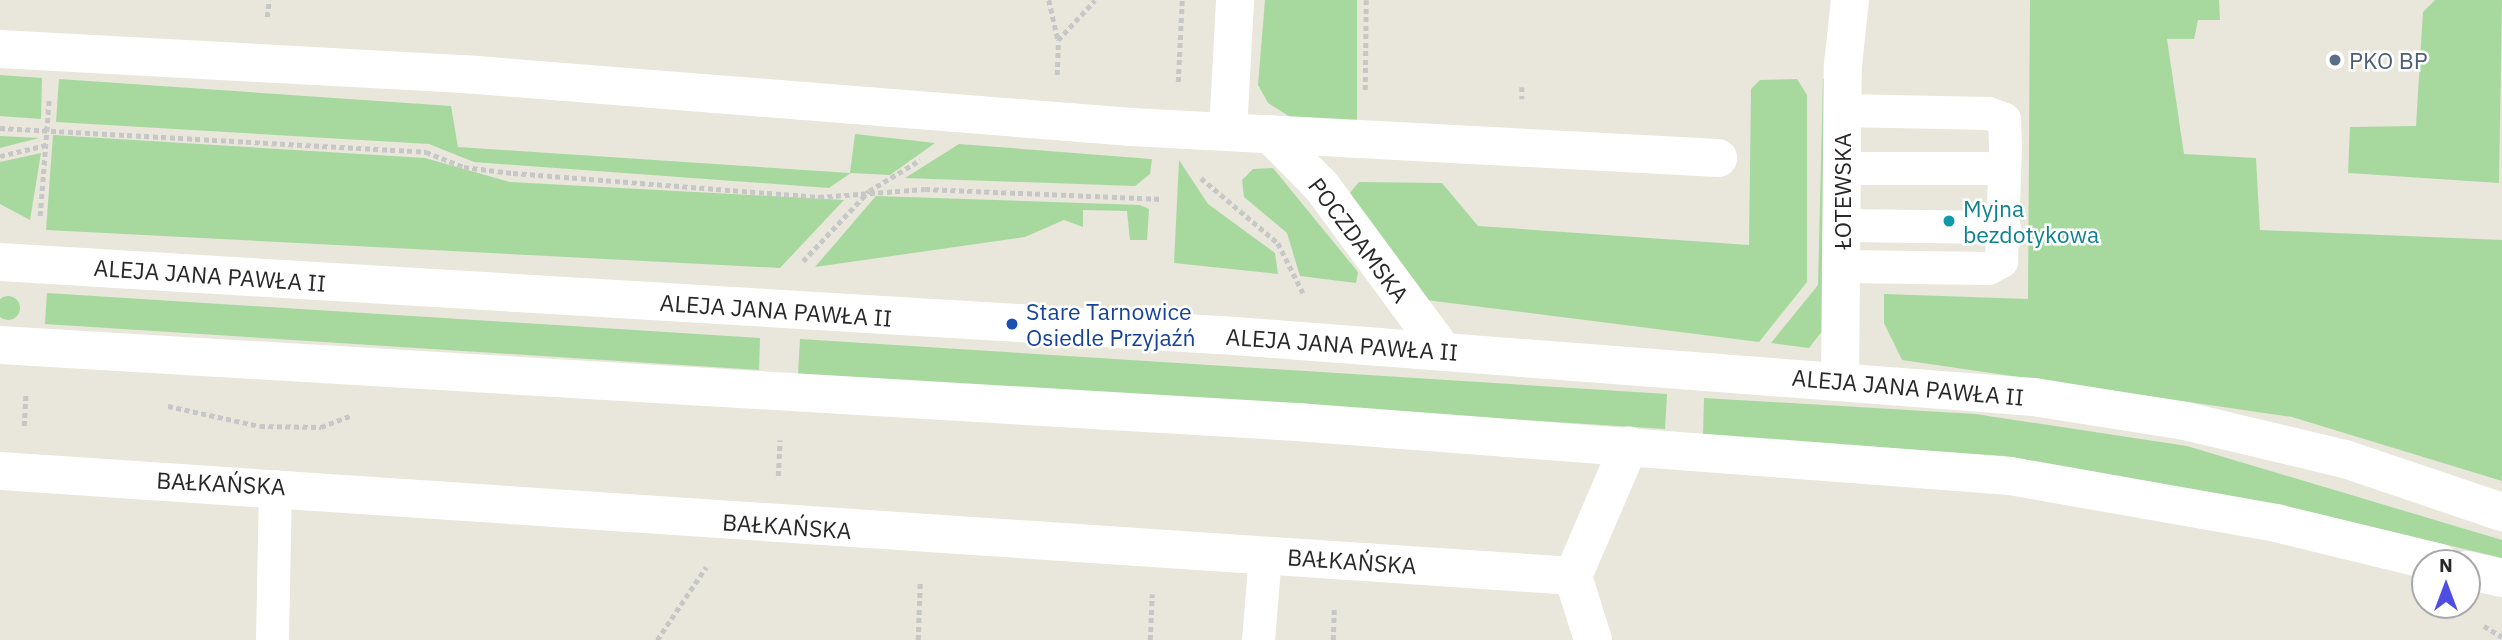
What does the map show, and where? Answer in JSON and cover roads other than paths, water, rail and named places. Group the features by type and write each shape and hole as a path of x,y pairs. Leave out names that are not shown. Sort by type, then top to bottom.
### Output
{"street":[{"path":"1201,130 1235,0"},
{"name":"ŁOTEWSKA","path":"1840,382 1842,110 1850,0"},
{"path":"0,48 464,74 1201,130 1718,158"},
{"name":"POCZDAMSKA","path":"1270,134 1322,187 1443,351"},
{"name":"ALEJA JANA PAWŁA II","path":"0,262 1443,351 2034,397 2185,421 2344,459 2502,513"},
{"path":"0,345 1629,446 2010,477 2276,523 2411,556"},
{"path":"1593,640 1573,576 1629,446"},
{"name":"BAŁKAŃSKA","path":"0,471 275,486 775,526 1573,576"},
{"path":"2481,573 2502,578"}],"lane":[{"path":"1842,110 1988,113 2004,119 2004,227 2001,261 1988,268 1842,266"},
{"path":"1842,167 2004,167"},
{"path":"1842,225 2004,227"},
{"path":"272,640 275,486"},
{"path":"1258,640 1265,555"}],"place":[{"name":"PKO BP","path":"2335,60"},
{"name":"Myjna bezdotykowa","path":"1949,221"},
{"name":"Stare Tarnowice Osiedle Przyjaźń","path":"1012,324"}]}
